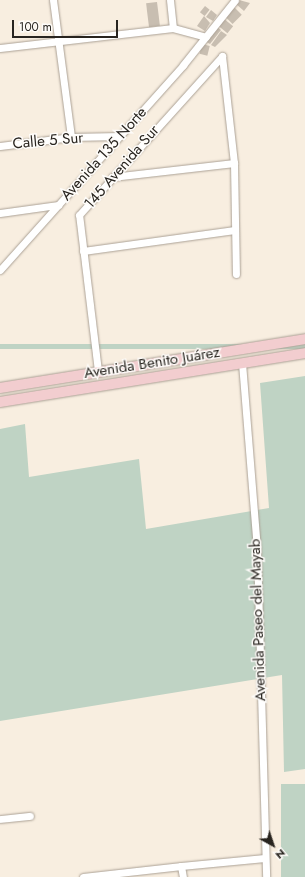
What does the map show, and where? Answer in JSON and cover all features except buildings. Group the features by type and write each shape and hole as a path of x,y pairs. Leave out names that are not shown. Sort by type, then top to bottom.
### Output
{"main road":[{"name":"Avenida Benito Juárez","path":"0,388 98,371 305,340"},
{"name":"Avenida Benito Juárez","path":"0,402 305,353"}],"street":[{"path":"53,0 60,42 71,137"},
{"path":"170,0 173,28"},
{"name":"Avenida 135 Norte","path":"0,270 120,136 206,37 235,0"},
{"path":"0,48 173,28 206,37"},
{"name":"145 Avenida Sur","path":"98,371 79,215 222,56 234,163"},
{"name":"Calle 5 Sur","path":"0,146 71,137 120,136"},
{"path":"112,177 234,163 236,274"},
{"path":"0,213 58,206"},
{"path":"83,251 235,230"},
{"name":"Avenida Paseo del Mayab","path":"242,363 257,549 266,877"},
{"path":"0,819 30,816"},
{"path":"83,877 265,858"},
{"path":"182,866 183,877"}],"green space":[{"path":"0,344 305,344 305,349 0,349"},
{"path":"305,376 305,769 284,772 282,675 0,721 0,429 25,424 29,477 139,459 146,529 269,508 260,383"},
{"path":"281,784 305,784 305,877 281,877"}]}
